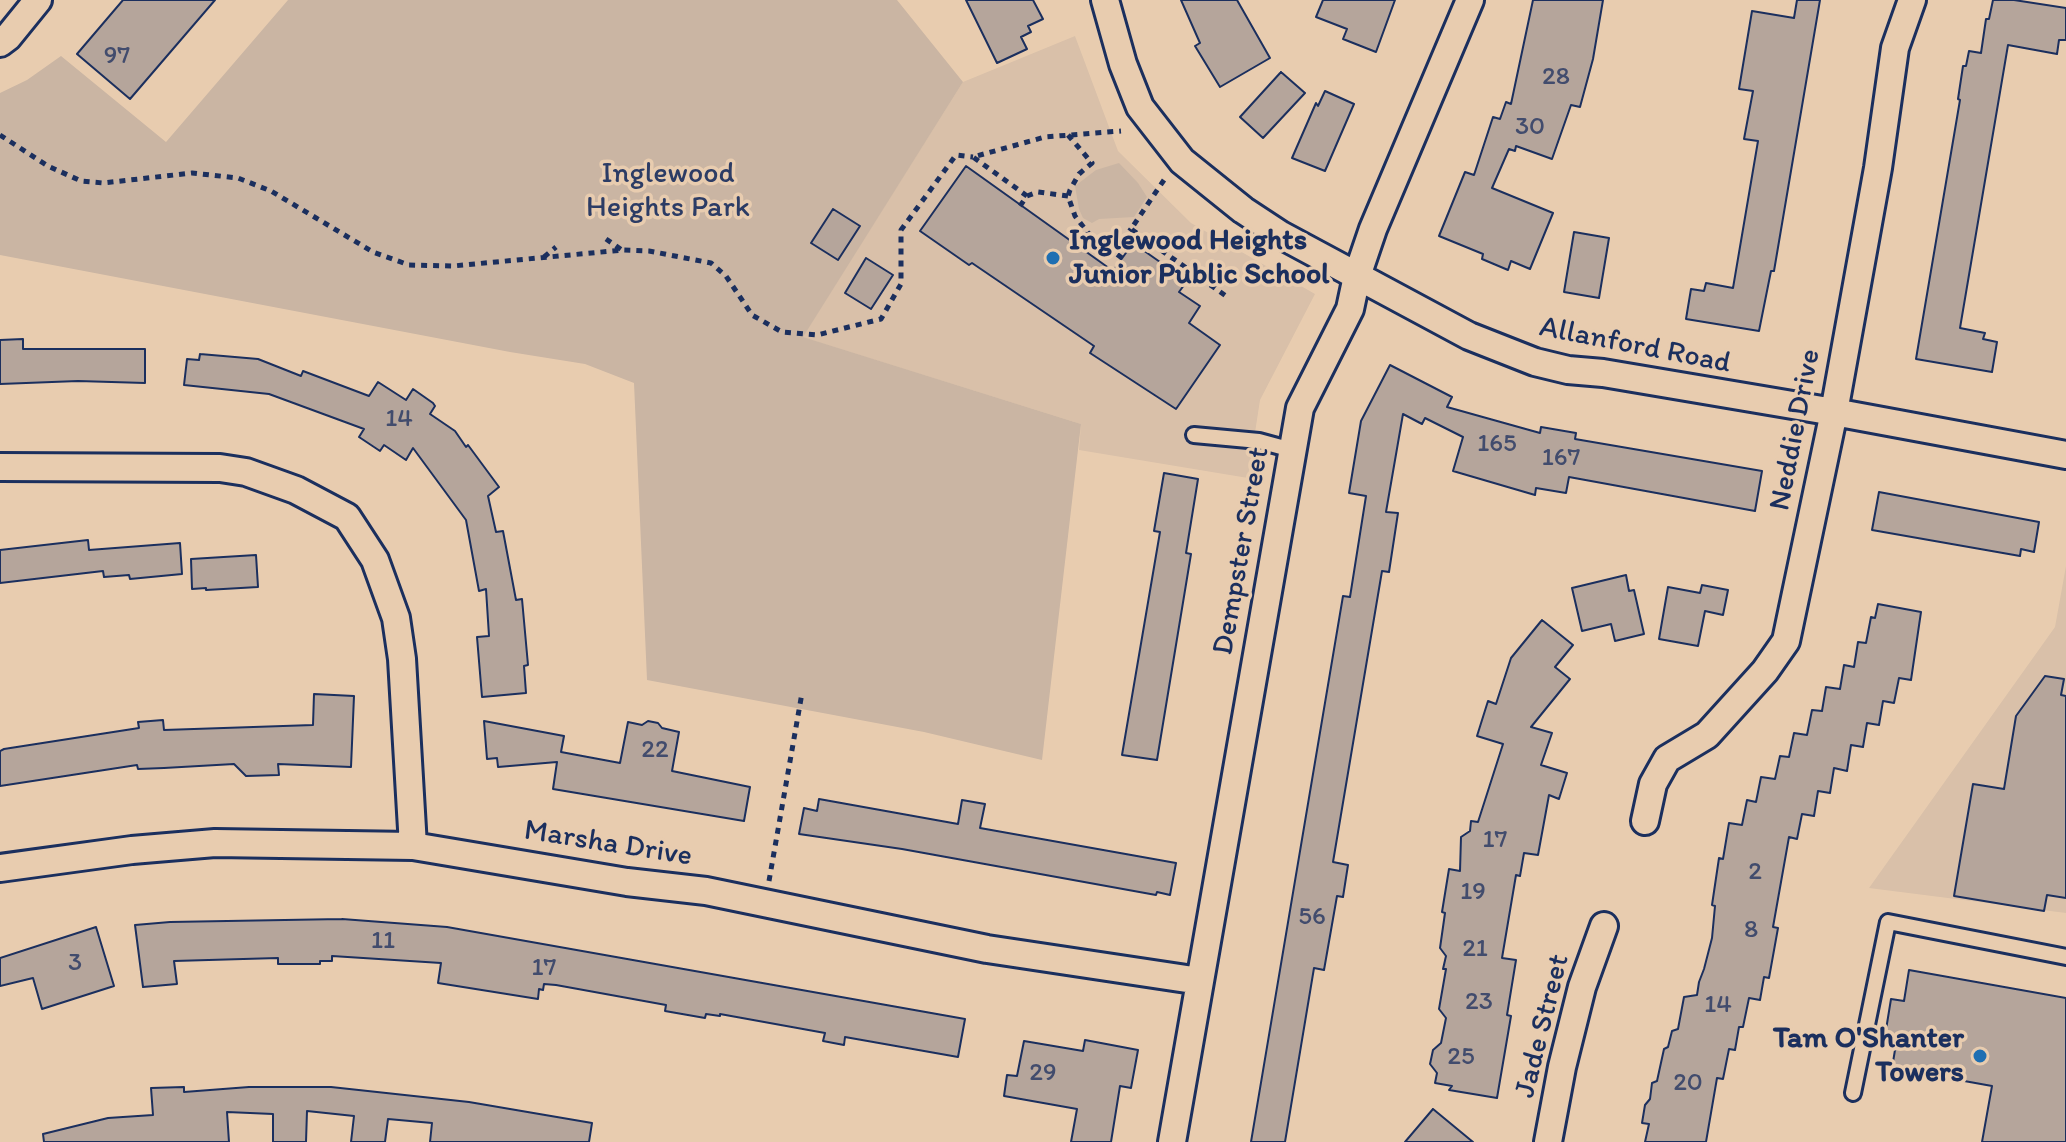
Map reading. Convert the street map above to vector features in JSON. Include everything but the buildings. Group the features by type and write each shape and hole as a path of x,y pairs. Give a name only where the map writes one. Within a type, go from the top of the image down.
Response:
{"street":[{"path":"0,43 38,0"},
{"name":"Allanford Road","path":"1105,0 1120,54 1140,107 1182,161 1256,218 1469,336 1535,362 1568,370 1603,373 1834,412 2066,455"},
{"name":"Dempster Street","path":"1172,1142 1300,408 1350,309 1373,229 1470,0"},
{"name":"Neddie Drive","path":"1645,821 1653,784 1667,759 1707,735 1765,671 1786,641 1834,412 1878,168 1895,48 1912,0"},
{"path":"0,467 220,468 246,472 286,486 347,517 375,560 396,618 402,659 413,846"},
{"name":"Marsha Drive","path":"0,868 132,850 215,843 413,846 613,880 706,891 987,949 1200,981"},
{"name":"Jade Street","path":"1548,1142 1582,987 1604,926"}],"lane":[{"path":"1194,435 1259,441 1292,450"},
{"path":"1853,1093 1888,922 2066,957"}],"path":[{"path":"0,135 48,166 81,181 103,183 192,173 238,178 271,191 373,252 409,265 453,266 623,250 649,251 711,263 726,276 752,315 782,332 817,335 881,319 901,284 901,230 956,155 973,157 1045,137 1121,131"},
{"path":"1068,135 1092,163 1079,174 1068,196 1075,216 1088,233 1122,258"},
{"path":"973,157 1027,196"},
{"path":"1114,252 1160,184 1182,161"},
{"path":"1020,206 1027,196 1038,192 1068,196"},
{"path":"1131,229 1226,296"},
{"path":"1079,247 1088,233"},
{"path":"606,239 623,250"},
{"path":"544,257 556,247"},
{"path":"765,904 802,693"}],"shaded area":[{"name":"Inglewood Heights Junior Public School","path":"1075,36 1118,151 1191,223 1315,294 1260,400 1248,478 1079,450 1081,424 802,337 963,82"},
{"path":"2066,566 2066,913 1869,888 2055,627"}],"green space":[{"name":"Inglewood Heights Park","path":"288,0 897,0 963,82 803,337 1081,424 1042,760 924,732 647,680 634,383 585,364 0,255 0,93 27,80 61,56 166,142"},
{"path":"1119,163 1147,197 1134,217 1099,219 1092,223 1083,218 1075,186 1096,170"}],"place":[{"name":"Inglewood Heights Junior Public School","path":"1053,258"},
{"name":"Tam O'Shanter Towers","path":"1980,1056"}]}
